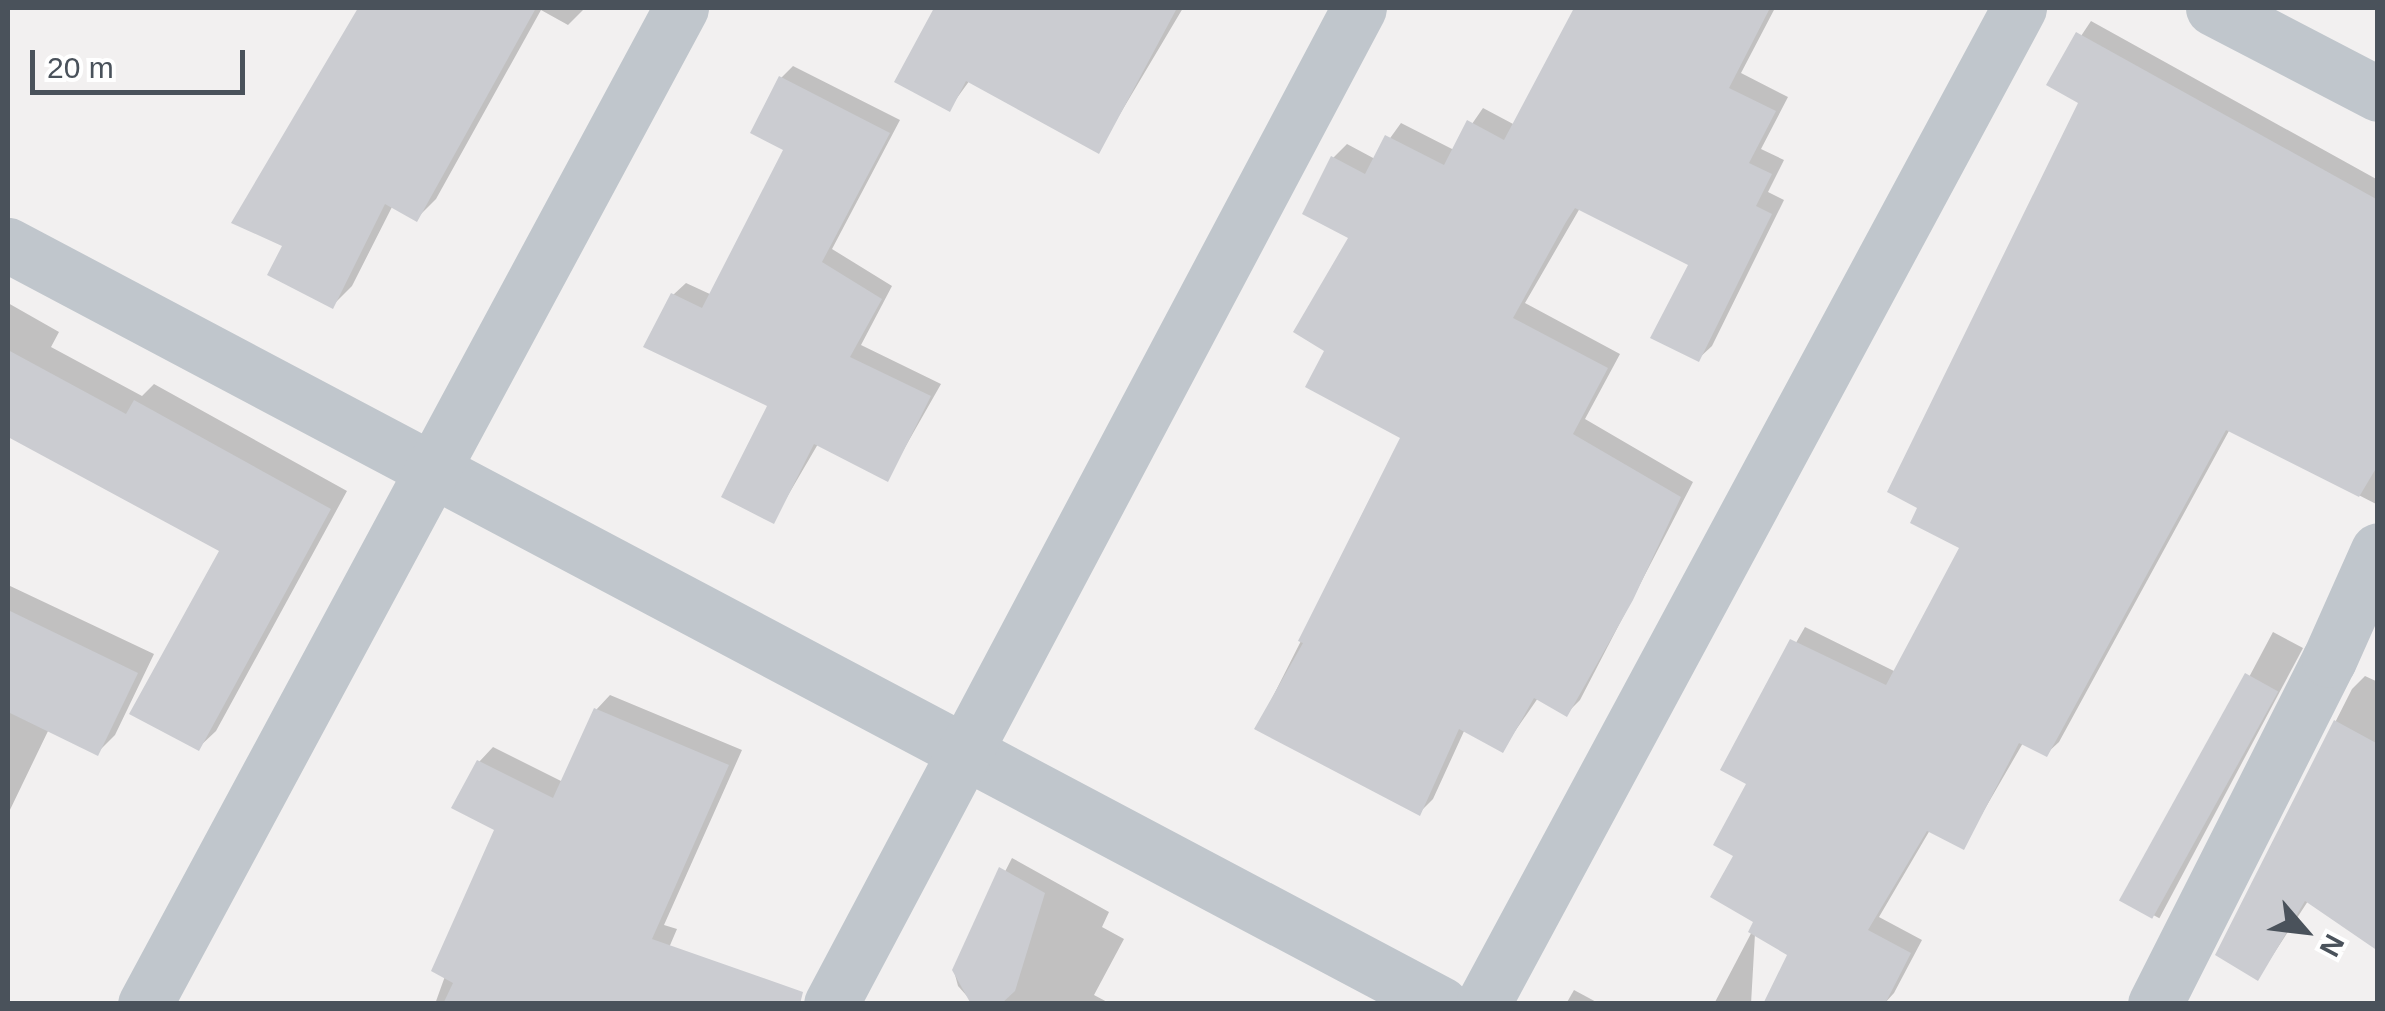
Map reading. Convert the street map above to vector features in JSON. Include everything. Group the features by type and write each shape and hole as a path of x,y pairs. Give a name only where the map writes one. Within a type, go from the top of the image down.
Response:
{"street":[{"path":"145,1004 682,8"},
{"path":"831,1004 1359,8"},
{"path":"1483,1004 2019,8"},
{"path":"2213,8 2378,94"},
{"path":"8,245 1441,1004"},
{"path":"2155,1004 2329,660 2378,550"}],"building":[{"path":"358,8 536,8 417,222 385,204 333,309 267,275 282,246 231,223"},
{"path":"934,8 1177,8 1099,154 966,81 950,112 894,82"},
{"path":"1574,8 1770,8 1729,88 1776,111 1749,163 1772,174 1756,206 1772,214 1699,362 1650,338 1688,265 1575,208 1566,222 1513,318 1608,368 1573,434 1681,497 1633,600 1567,717 1534,698 1503,753 1459,729 1420,816 1254,729 1303,643 1298,641 1400,438 1305,387 1324,351 1293,332 1348,238 1302,214 1331,156 1365,174 1385,135 1444,165 1467,120 1504,140"},
{"path":"2076,32 2378,200 2378,465 2359,497 2226,430 2047,757 2019,743 1964,850 1927,831 1868,930 1911,953 1885,1004 1763,1004 1787,955 1748,932 1753,922 1710,897 1733,856 1713,845 1746,784 1720,770 1790,639 1886,685 1959,548 1910,523 1917,508 1887,492 2078,103 2046,85"},
{"path":"779,76 890,133 822,262 882,299 850,357 931,396 888,482 814,444 774,524 721,497 767,406 643,347 671,293 702,308 783,150 750,133"},
{"path":"8,350 126,414 134,400 331,509 199,751 129,714 219,551 8,437"},
{"path":"8,610 138,673 98,756 8,712"},
{"path":"2245,673 2278,691 2152,919 2119,900"},
{"path":"594,708 729,765 652,939 803,992 800,1004 443,1004 453,983 431,971 494,830 451,808 477,760 553,798"},
{"path":"2334,720 2378,744 2378,951 2305,901 2258,981 2215,955"},
{"path":"999,867 1045,893 1015,991 1001,1004 971,1004 952,970"}]}
